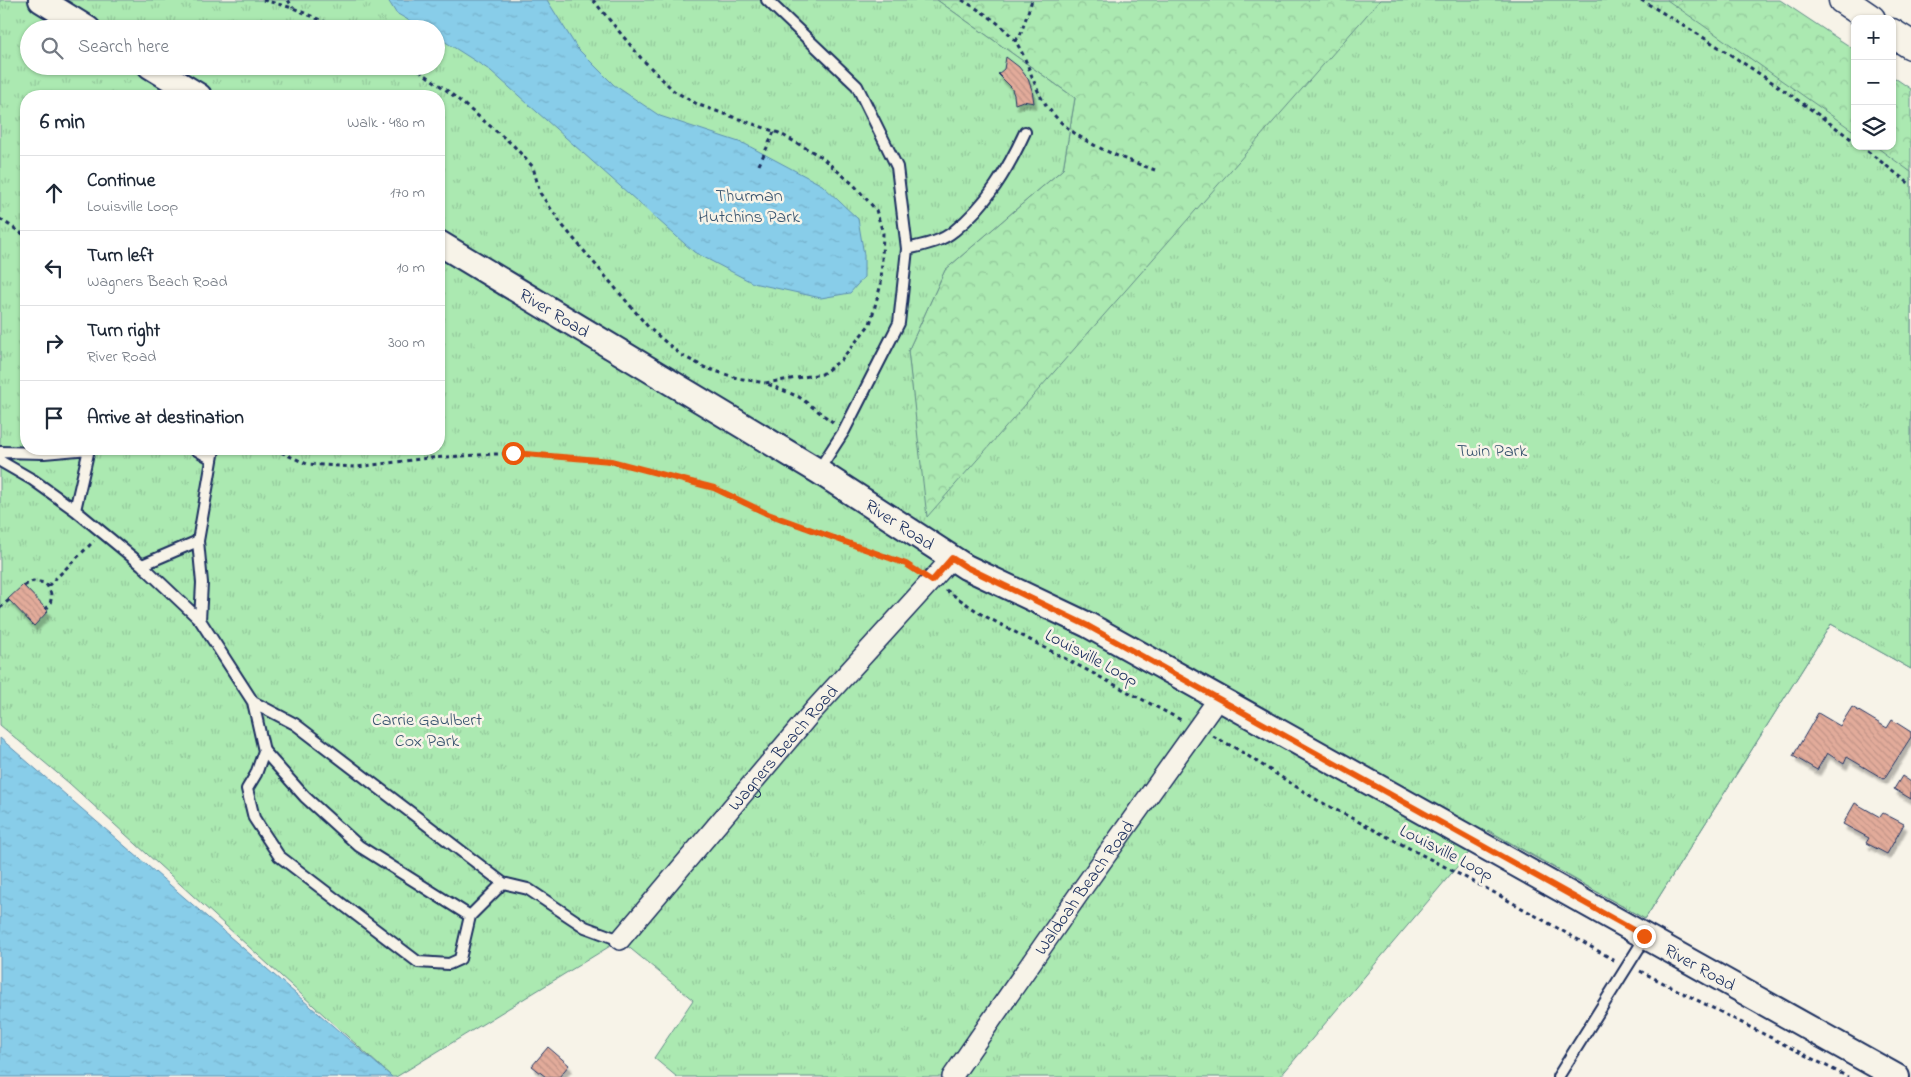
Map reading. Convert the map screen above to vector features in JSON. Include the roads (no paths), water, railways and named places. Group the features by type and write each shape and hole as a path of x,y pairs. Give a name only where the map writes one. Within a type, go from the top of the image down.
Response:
{"highway":[{"path":"1843,0 1865,15"},
{"path":"1896,36 1911,45"}],"street":[{"path":"41,0 73,20"},
{"path":"165,75 189,90"},
{"name":"River Road","path":"445,246 818,471 966,567 1088,626 1897,1077"},
{"name":"Wagners Beach Road","path":"620,940 813,711 952,558"},
{"name":"Waldoah Beach Road","path":"952,1077 1218,699"}],"lane":[{"path":"767,0 857,86 897,167 907,248 899,323 844,431 818,471"},
{"path":"907,248 927,245 953,232 989,197 1013,157 1025,132"},
{"path":"0,452 20,452"},
{"path":"74,510 88,455"},
{"path":"200,620 202,583 198,541 213,455"},
{"path":"0,461 33,480 74,510 142,565 200,620 253,702 264,751 304,797 359,846 470,916"},
{"path":"142,565 198,541"},
{"path":"253,702 295,724 503,883 528,889 585,927 620,940"},
{"path":"264,751 256,774 247,789 254,818 279,856 418,962 448,964 460,959 470,916 503,883"},
{"path":"1558,1077 1645,938"}],"water":[{"path":"388,0 547,0 577,48 614,85 660,116 745,144 822,185 858,219 864,255 864,277 850,293 821,298 753,283 694,252 491,71 445,42 445,20 408,20 396,13"},
{"path":"0,738 392,1077 0,1077"}],"park label":[{"name":"Thurman Hutchins Park","path":"749,205"},
{"name":"Twin Park","path":"1492,450"},
{"name":"Carrie Gaulbert Cox Park","path":"427,730"}]}
